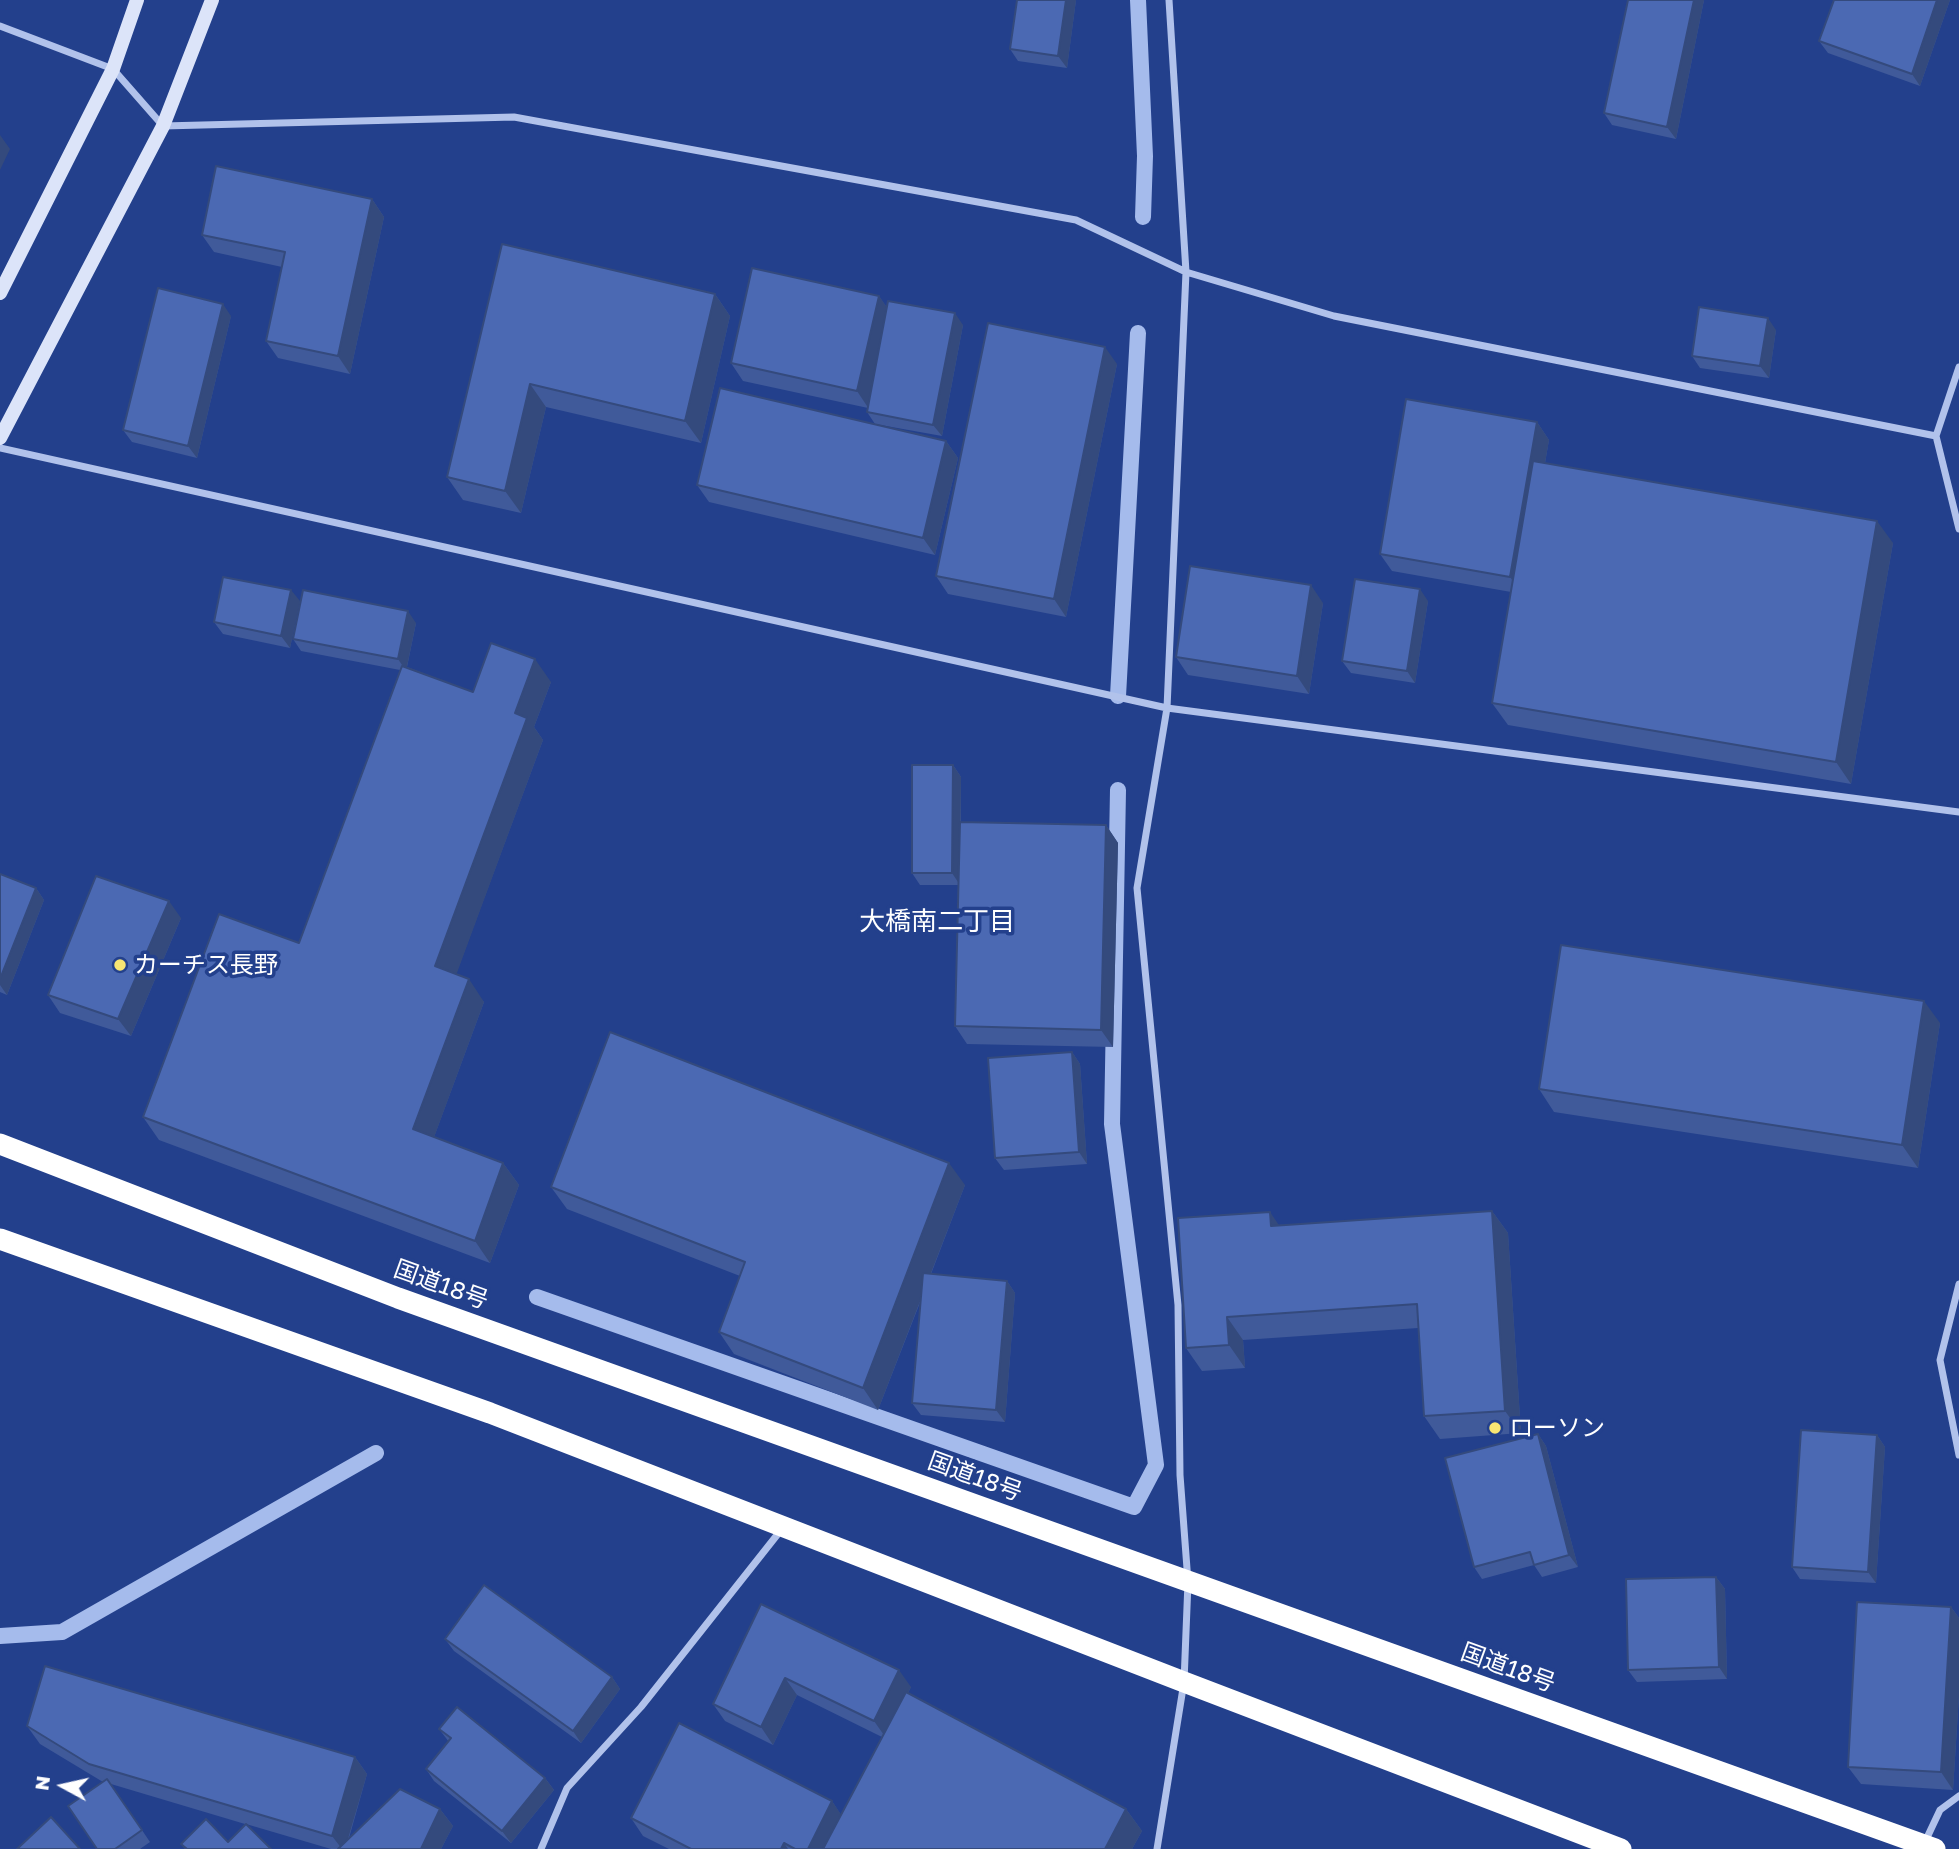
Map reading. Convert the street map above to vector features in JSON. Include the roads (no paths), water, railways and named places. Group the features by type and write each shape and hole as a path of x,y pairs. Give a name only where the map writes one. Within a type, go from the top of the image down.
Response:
{"highway":[{"name":"国道18号","path":"0,1144 398,1298 1930,1847"},
{"path":"0,1239 489,1413 1621,1849"}],"street":[{"path":"0,293 113,69 137,0"},
{"path":"0,438 163,126 212,0"},
{"path":"1157,1849 1184,1682 1188,1582 1180,1475 1178,1305 1137,888 1167,708 1186,272 1169,0"},
{"path":"0,26 113,69 163,126"},
{"path":"163,126 514,117 1076,220 1186,272 1334,316 1937,436"},
{"path":"1959,367 1937,436 1956,494 1959,529"},
{"path":"0,448 1167,708 1959,812"},
{"path":"1959,1284 1940,1360 1959,1455"},
{"path":"541,1849 567,1788 641,1707 784,1527"},
{"path":"1930,1847 1940,1810 1959,1796"}],"waterway":[{"path":"1138,0 1145,156 1143,217"},
{"path":"1118,696 1138,333"},
{"path":"537,1297 1134,1507 1156,1465 1112,1124 1118,790"},
{"path":"0,1636 62,1632 376,1453"}],"place":[{"name":"カーチス長野","path":"120,965"},
{"name":"ローソン","path":"1495,1428"}],"district":[{"name":"大橋南二丁目","path":"937,922"}]}
